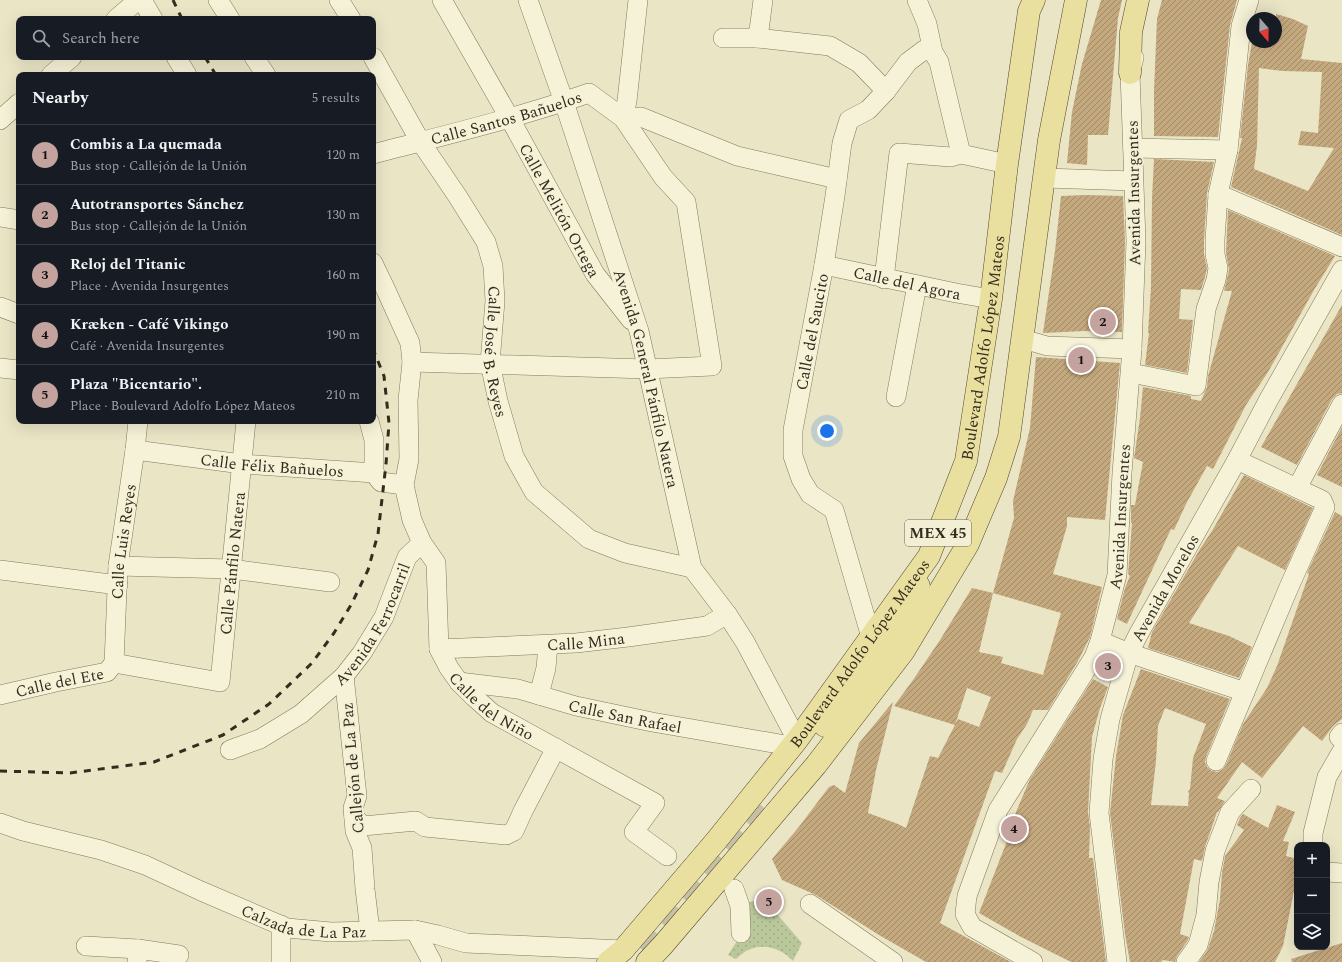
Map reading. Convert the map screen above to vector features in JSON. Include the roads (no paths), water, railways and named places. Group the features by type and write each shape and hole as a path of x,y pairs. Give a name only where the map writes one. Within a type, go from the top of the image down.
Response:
{"main road":[{"name":"Boulevard Adolfo López Mateos","path":"615,956 716,841 794,743 929,556 966,461 991,299 1007,164 1029,11 1034,0"},
{"name":"Boulevard Adolfo López Mateos","path":"647,962 816,765 903,652 968,544 996,478 1009,437 1049,140 1076,0"},
{"path":"1130,73 1131,32 1138,0"},
{"path":"764,802 884,650 905,617 929,556"}],"street":[{"path":"119,16 138,0"},
{"path":"142,0 151,16"},
{"path":"218,0 228,16"},
{"path":"339,0 349,16"},
{"name":"Calle Melitón Ortega","path":"442,0 509,117 595,274 639,331"},
{"name":"Avenida General Pánfilo Natera","path":"528,0 564,102 639,331 692,568 728,614 745,642 794,743"},
{"path":"412,362 490,363 647,369 712,366 686,202 663,177 623,118 627,101 638,0"},
{"path":"758,38 763,0"},
{"path":"917,0 927,24 933,52 939,62 961,154"},
{"name":"Avenida Insurgentes","path":"1033,962 972,927 965,914 967,896 998,810 1094,657 1100,641 1117,575 1122,473 1131,373 1136,241 1130,73 1148,0"},
{"path":"1131,373 1196,386 1206,309 1216,280 1218,268 1215,254 1215,240 1218,194 1228,150 1241,26 1249,0"},
{"path":"723,38 758,38 830,46 858,62 886,91"},
{"name":"Calle del Saucito","path":"871,636 834,510 810,494 801,479 793,456 792,430 824,265 842,143 849,120 868,110 886,91 908,62 924,50 933,52"},
{"path":"54,72 68,60"},
{"path":"178,60 185,72"},
{"path":"256,60 264,72"},
{"name":"Calle José B. Reyes","path":"374,60 420,141 486,242 493,266 495,301 490,363 498,401 514,456 534,492 589,539 625,553 692,568"},
{"name":"Calle Santos Bañuelos","path":"376,153 564,102 589,93 623,118"},
{"path":"623,118 641,117 736,156 837,179"},
{"path":"1133,148 1228,150"},
{"path":"884,279 899,153 951,157 961,154 1007,164"},
{"path":"1045,178 1133,181"},
{"path":"1218,194 1342,246"},
{"path":"0,217 16,220"},
{"name":"Calle del Agora","path":"824,265 884,279 991,299"},
{"path":"376,269 410,343 412,362 408,400 409,459 404,484 412,520 422,543"},
{"name":"Avenida Morelos","path":"1117,962 1099,813 1104,752 1110,719 1129,653 1342,270"},
{"path":"896,398 917,285"},
{"path":"0,307 16,313"},
{"path":"1023,340 1047,346 1132,349"},
{"path":"0,368 16,370"},
{"path":"1297,488 1342,404"},
{"name":"Calle Luis Reyes","path":"114,663 118,576 138,424"},
{"name":"Calle Pánfilo Natera","path":"114,663 220,682 246,424"},
{"path":"370,424 374,440 374,473"},
{"name":"Calle Félix Bañuelos","path":"135,450 242,464 374,473 381,482 404,484"},
{"path":"1216,761 1289,587 1325,507 1322,500 1237,460"},
{"name":"Calle del Niño","path":"422,543 436,563 439,649 449,668 459,682 492,713 655,803 634,832 668,856"},
{"name":"Avenida Ferrocarril","path":"230,750 260,739 301,714 344,676 362,653 384,617 407,557 422,543"},
{"path":"0,570 118,576 231,569 330,582"},
{"name":"Calle Mina","path":"439,649 548,645 628,638 707,626 728,614"},
{"path":"1100,641 1129,653 1245,692"},
{"path":"539,695 546,668 548,645"},
{"name":"Calle del Ete","path":"0,695 108,672 114,663"},
{"name":"Callejón de La Paz","path":"344,676 357,796 353,808 355,831 362,848 370,931"},
{"name":"Calle San Rafael","path":"459,682 518,689 584,708 652,722 794,743"},
{"path":"1342,733 1339,737 1342,738"},
{"path":"354,817 363,826 416,821 425,827 506,835 514,831 526,804 556,748"},
{"path":"1313,842 1313,833 1327,777 1342,751"},
{"path":"1186,962 1198,945 1206,915 1209,882 1215,851 1222,832 1230,812 1251,789"},
{"name":"Calzada de La Paz","path":"0,824 101,850 146,865 201,891 287,928 331,932 415,930 466,943 615,956"},
{"path":"1330,872 1342,873"},
{"path":"734,889 740,906 741,933"},
{"path":"810,904 893,962"},
{"path":"281,925 281,962"},
{"path":"415,930 432,962"},
{"path":"86,946 137,955 179,955"}],"tunnel":[{"path":"639,947 685,896 764,802"}],"railway":[{"path":"173,0 181,16"},
{"path":"207,60 214,72"},
{"path":"0,771 70,773 154,762 223,735 269,704 312,663 334,633 351,605 368,570 378,534 389,423 384,376 376,356"}],"place":[{"name":"Autotransportes Sánchez","path":"1103,322"},
{"name":"Combis a La quemada","path":"1081,360"},
{"name":"Reloj del Titanic","path":"1108,666"},
{"name":"Kræken - Café Vikingo","path":"1014,829"},
{"name":"Plaza \"Bicentario\".","path":"769,902"}]}
